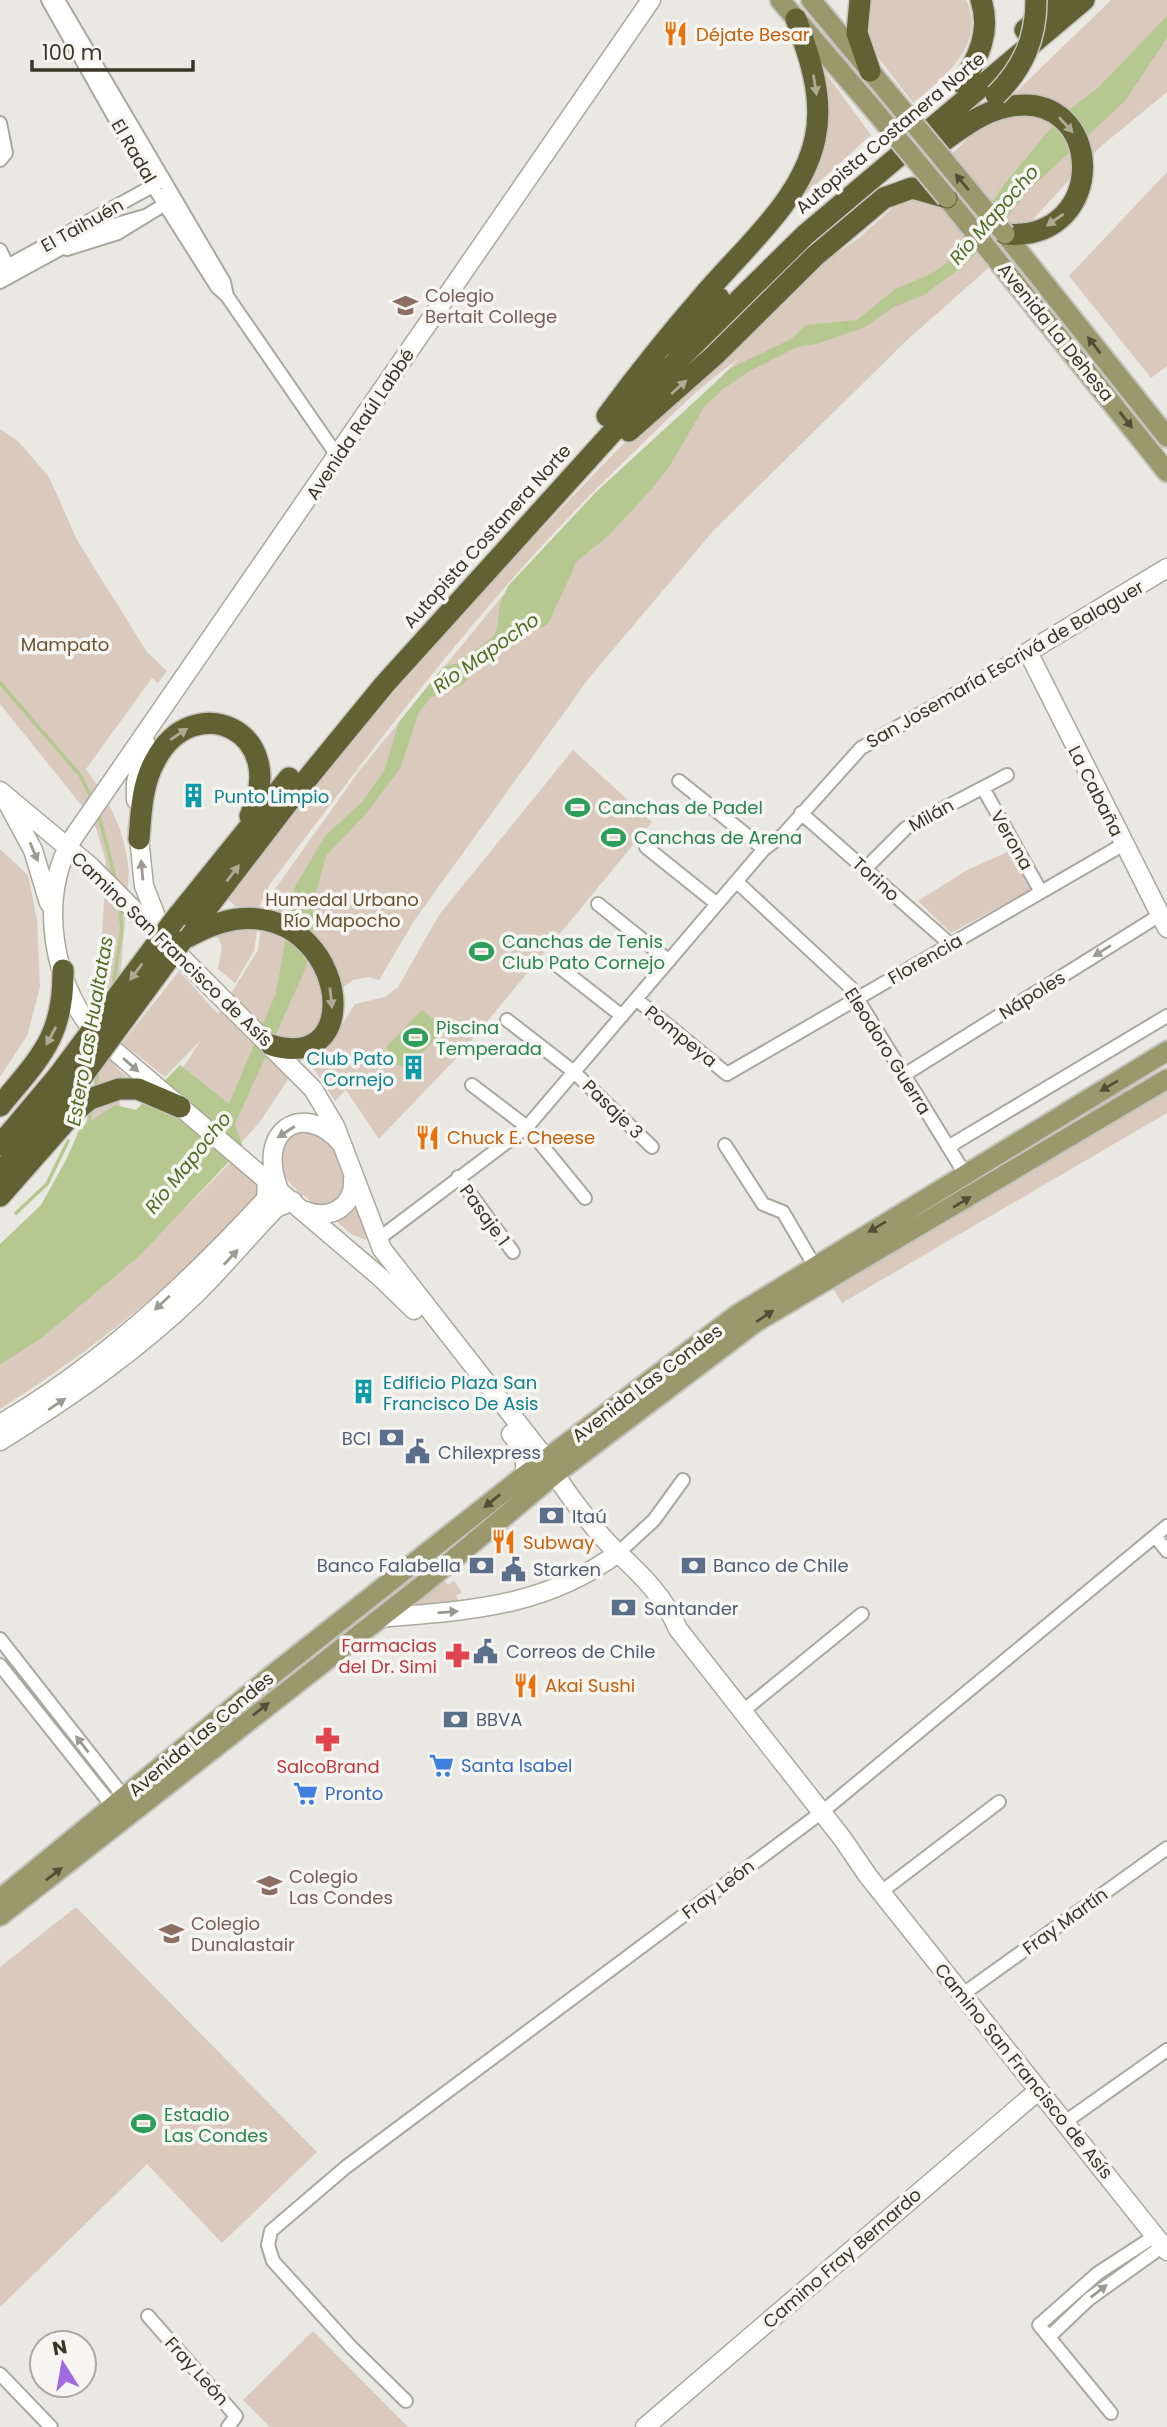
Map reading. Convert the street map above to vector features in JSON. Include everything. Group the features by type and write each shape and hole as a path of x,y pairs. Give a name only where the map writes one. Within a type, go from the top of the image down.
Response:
{"highway":[{"path":"860,0 857,33 870,71"},
{"path":"962,83 984,37 985,19 981,0"},
{"path":"805,235 1000,101 1027,53 1034,25 1036,0"},
{"name":"Autopista Costanera Norte","path":"179,933 238,839 379,671 607,416 769,250 1061,0"},
{"name":"Autopista Costanera Norte","path":"0,1173 65,1082 179,933 360,713 675,363 805,235 1084,0"},
{"path":"607,416 671,334 780,207 803,173 815,137 818,107 812,67 796,19"},
{"path":"1000,101 1042,108 1059,116 1072,130 1083,163 1083,180 1075,201 1051,224 1029,233 1005,234"},
{"path":"554,496 715,355 836,238 884,198 898,190 918,188 947,198"},
{"path":"139,839 146,783 159,754 180,732 211,724 230,728 243,736 253,748 260,764 260,791 238,839"},
{"path":"179,933 246,916 279,923 307,943 319,959 329,981 332,1009 330,1024 322,1040 309,1048 290,1050 271,1045"},
{"path":"0,1105 52,1035 63,1004 63,970"},
{"name":"Autopista Costanera Norte","path":"0,1145 65,1082"},
{"path":"0,1196 67,1120 90,1099 119,1089 148,1092 180,1107"}],"main road":[{"name":"Avenida Raúl Labbé","path":"67,847 80,822 98,802 148,732 651,0"},
{"name":"Avenida La Dehesa","path":"780,0 1007,271 1167,472"},
{"name":"Avenida La Dehesa","path":"811,0 1024,257 1167,437"},
{"name":"San Josemaría Escrivá de Balaguer","path":"1028,652 1167,568"},
{"name":"La Cabaña","path":"1028,652 1164,921"},
{"path":"148,732 136,783 146,894 179,933"},
{"path":"0,792 67,847"},
{"path":"0,792 33,850 53,920"},
{"path":"44,827 80,822"},
{"name":"Camino San Francisco de Asís","path":"525,1475 526,1460 522,1447 400,1295 344,1244 180,1107 84,1020 72,1002 53,920 56,878 67,847 146,921 179,933 218,992 295,1069 325,1107 344,1146 352,1177 377,1240 408,1286 618,1553 627,1574 661,1617 678,1629 822,1812 881,1892 1164,2241"},
{"name":"Avenida Las Condes","path":"0,1916 380,1618 550,1467 760,1298 1167,1051"},
{"name":"Avenida Las Condes","path":"0,1899 308,1647 525,1475 550,1467 755,1322 1167,1079"},
{"path":"286,1196 271,1153 275,1140 284,1130 305,1124 320,1127 344,1146"},
{"path":"0,1424 79,1371 165,1300 266,1199 286,1196 327,1215 342,1208 351,1194 352,1177"},
{"path":"928,1222 925,1205 935,1192"},
{"path":"0,1441 87,1383 142,1341 196,1294 286,1196"},
{"path":"344,1244 358,1247 377,1240"},
{"path":"380,1618 492,1607 523,1601 569,1584 618,1553"},
{"path":"303,1676 301,1664 308,1647"},
{"name":"Camino Fray Bernardo","path":"645,2427 1039,2090"}],"street":[{"name":"El Radal","path":"48,0 217,287 227,296 338,457"},
{"name":"El Radal","path":"58,0 158,183"},
{"path":"0,123 6,153 0,160"},
{"name":"El Taihuén","path":"0,282 7,270 158,183"},
{"name":"El Taihuén","path":"7,270 50,254 98,242 169,202"},
{"path":"0,250 7,270"},
{"name":"San Josemaría Escrivá de Balaguer","path":"377,1240 527,1127 764,849 783,835 861,748 1028,652"},
{"name":"Milán","path":"865,869 906,828 1007,775"},
{"path":"679,780 764,849"},
{"name":"Verona","path":"983,788 1041,892"},
{"name":"Torino","path":"802,813 950,944"},
{"name":"Florencia","path":"727,1074 1124,844"},
{"path":"646,847 717,904"},
{"name":"Eleodoro Guerra","path":"737,882 857,997 965,1174"},
{"path":"598,904 669,961"},
{"name":"Nápoles","path":"904,1075 1164,921"},
{"path":"553,962 622,1016"},
{"name":"Pompeya","path":"636,999 727,1074"},
{"path":"948,1147 1167,1016"},
{"name":"Pasaje 3","path":"508,1020 574,1072 652,1147"},
{"path":"472,1085 527,1127 585,1198"},
{"path":"725,1144 763,1204 783,1212 814,1265"},
{"name":"Pasaje 1","path":"458,1177 513,1252"},
{"path":"618,1553 654,1520 682,1480"},
{"name":"Fray León","path":"406,2401 351,2347 273,2261 268,2245 271,2231 346,2167 822,1812 1167,1526"},
{"path":"1155,1536 1167,1550"},
{"path":"743,1711 862,1614"},
{"path":"0,1639 59,1714 119,1802"},
{"path":"0,1665 47,1725 119,1802"},
{"path":"47,1725 59,1714"},
{"path":"881,1892 999,1802"},
{"name":"Fray Martín","path":"963,1994 1167,1848"},
{"path":"1065,2122 1167,2050"},
{"path":"1111,2413 1039,2325 1098,2273 1164,2241"},
{"path":"1049,2337 1089,2299 1164,2241"},
{"name":"Fray León","path":"148,2316 236,2416 228,2427"},
{"path":"0,2374 51,2427"}],"green space":[{"path":"869,0 966,0 971,16 967,45 949,71 913,103 871,48 867,37"},
{"name":"Humedal Urbano Río Mapocho","path":"1111,0 1167,0 1167,92 1099,148 985,271 906,341 714,530 589,678 414,921 379,980 367,977 353,980 338,991 304,1055 259,1123 225,1160 52,1198 87,1132 94,1092 84,1097 94,1085 106,862 96,828 86,811 0,704 0,429 18,441 49,477 77,540 147,652 167,671 158,683 152,678 86,769 115,817 127,857 129,872 114,1051 116,1067 131,1081 118,1098 121,1107 135,1116 177,1077 201,1040 165,1077 122,1043 179,971 218,1014 258,950 263,906 359,771 521,573 740,358 698,391 633,453 583,503 488,607 399,716 270,884 258,909 235,906 227,898 325,764 352,743 519,552 625,442 695,382 806,274 859,238 956,150"},
{"path":"817,61 871,135 781,216 804,171"},
{"path":"1167,172 1167,366 1151,378 1069,276"},
{"name":"Canchas de Tenis Club Pato Cornejo","path":"573,750 652,822 463,1051 379,1139 346,1090 335,1101 314,1069 355,1004 385,997 398,987 439,915"},
{"path":"0,849 28,875 37,919 40,987 27,1036 0,1077"},
{"path":"1012,850 1032,889 951,933 918,901 967,870"},
{"path":"258,926 254,951 235,983 218,969 222,946 216,933"},
{"path":"1167,1086 1167,1113 842,1303 833,1289"},
{"path":"304,1130 326,1139 335,1153 346,1184 340,1202 320,1208 293,1186 284,1173 281,1157 284,1142"},
{"path":"232,1161 258,1180 262,1191 201,1253 138,1309 72,1360 0,1409 0,1365 32,1343 92,1294 149,1243"},
{"path":"355,1202 368,1236 366,1240 351,1234 335,1220"},
{"path":"443,1579 448,1585 454,1581 462,1592 456,1596 458,1600 450,1605 418,1607 416,1602"},
{"name":"Estadio Las Condes","path":"76,1907 317,2152 222,2243 147,2164 0,2307 0,1967"},
{"path":"313,2331 408,2427 270,2427 243,2400"}],"water":[{"name":"Río Mapocho","path":"1167,16 1167,38 1125,101 1032,187 967,263 924,295 894,307 865,327 816,344 797,347 750,371 723,389 704,407 669,467 650,491 607,537 577,561 548,624 503,641 462,685 430,698 418,714 401,767 365,815 326,856 314,899 313,939 305,970 235,1124 243,1147 138,1257 44,1336 0,1365 0,1244 41,1205 80,1128 115,1105 136,1110 180,1065 229,1104 276,993 295,887 325,836 363,801 385,769 399,722 443,667 458,663 493,637 497,629 500,604 508,586 596,492 731,368 791,339 806,325 857,320 895,289 931,274 953,258 1006,182 1060,117 1098,88"},
{"name":"Piscina Temperada","path":"422,1010 446,1029 407,1067 387,1063 387,1046"}],"waterway":[{"name":"Estero Las Hualtatas","path":"0,683 80,775 92,799"},
{"name":"Estero Las Hualtatas","path":"98,812 116,882"},
{"name":"Estero Las Hualtatas","path":"113,986 122,929 119,903"},
{"name":"Estero Las Hualtatas","path":"95,1089 98,1069"},
{"name":"Estero Las Hualtatas","path":"87,1127 91,1111"},
{"path":"16,1213 47,1184 68,1141"}],"place":[{"name":"Déjate Besar","path":"676,34"},
{"name":"Colegio Bertait College","path":"405,305"},
{"name":"Punto Limpio","path":"194,796"},
{"name":"Canchas de Padel","path":"578,807"},
{"name":"Canchas de Arena","path":"614,837"},
{"name":"Canchas de Tenis Club Pato Cornejo","path":"482,951"},
{"name":"Piscina Temperada","path":"416,1037"},
{"name":"Club Pato Cornejo","path":"414,1068"},
{"name":"Chuck E. Cheese","path":"427,1137"},
{"name":"Edificio Plaza San Francisco De Asis","path":"363,1392"},
{"name":"BCI","path":"391,1438"},
{"name":"Chilexpress","path":"418,1452"},
{"name":"Itaú","path":"552,1516"},
{"name":"Subway","path":"503,1542"},
{"name":"Banco Falabella","path":"481,1565"},
{"name":"Banco de Chile","path":"693,1565"},
{"name":"Starken","path":"513,1569"},
{"name":"Santander","path":"624,1608"},
{"name":"Correos de Chile","path":"486,1651"},
{"name":"Farmacias del Dr. Simi","path":"457,1655"},
{"name":"Akai Sushi","path":"525,1685"},
{"name":"BBVA","path":"456,1719"},
{"name":"SalcoBrand","path":"328,1739"},
{"name":"Santa Isabel","path":"441,1765"},
{"name":"Pronto","path":"305,1793"},
{"name":"Colegio Las Condes","path":"269,1886"},
{"name":"Colegio Dunalastair","path":"171,1933"},
{"name":"Estadio Las Condes","path":"144,2124"}],"park label":[{"name":"Mampato","path":"65,644"}]}
